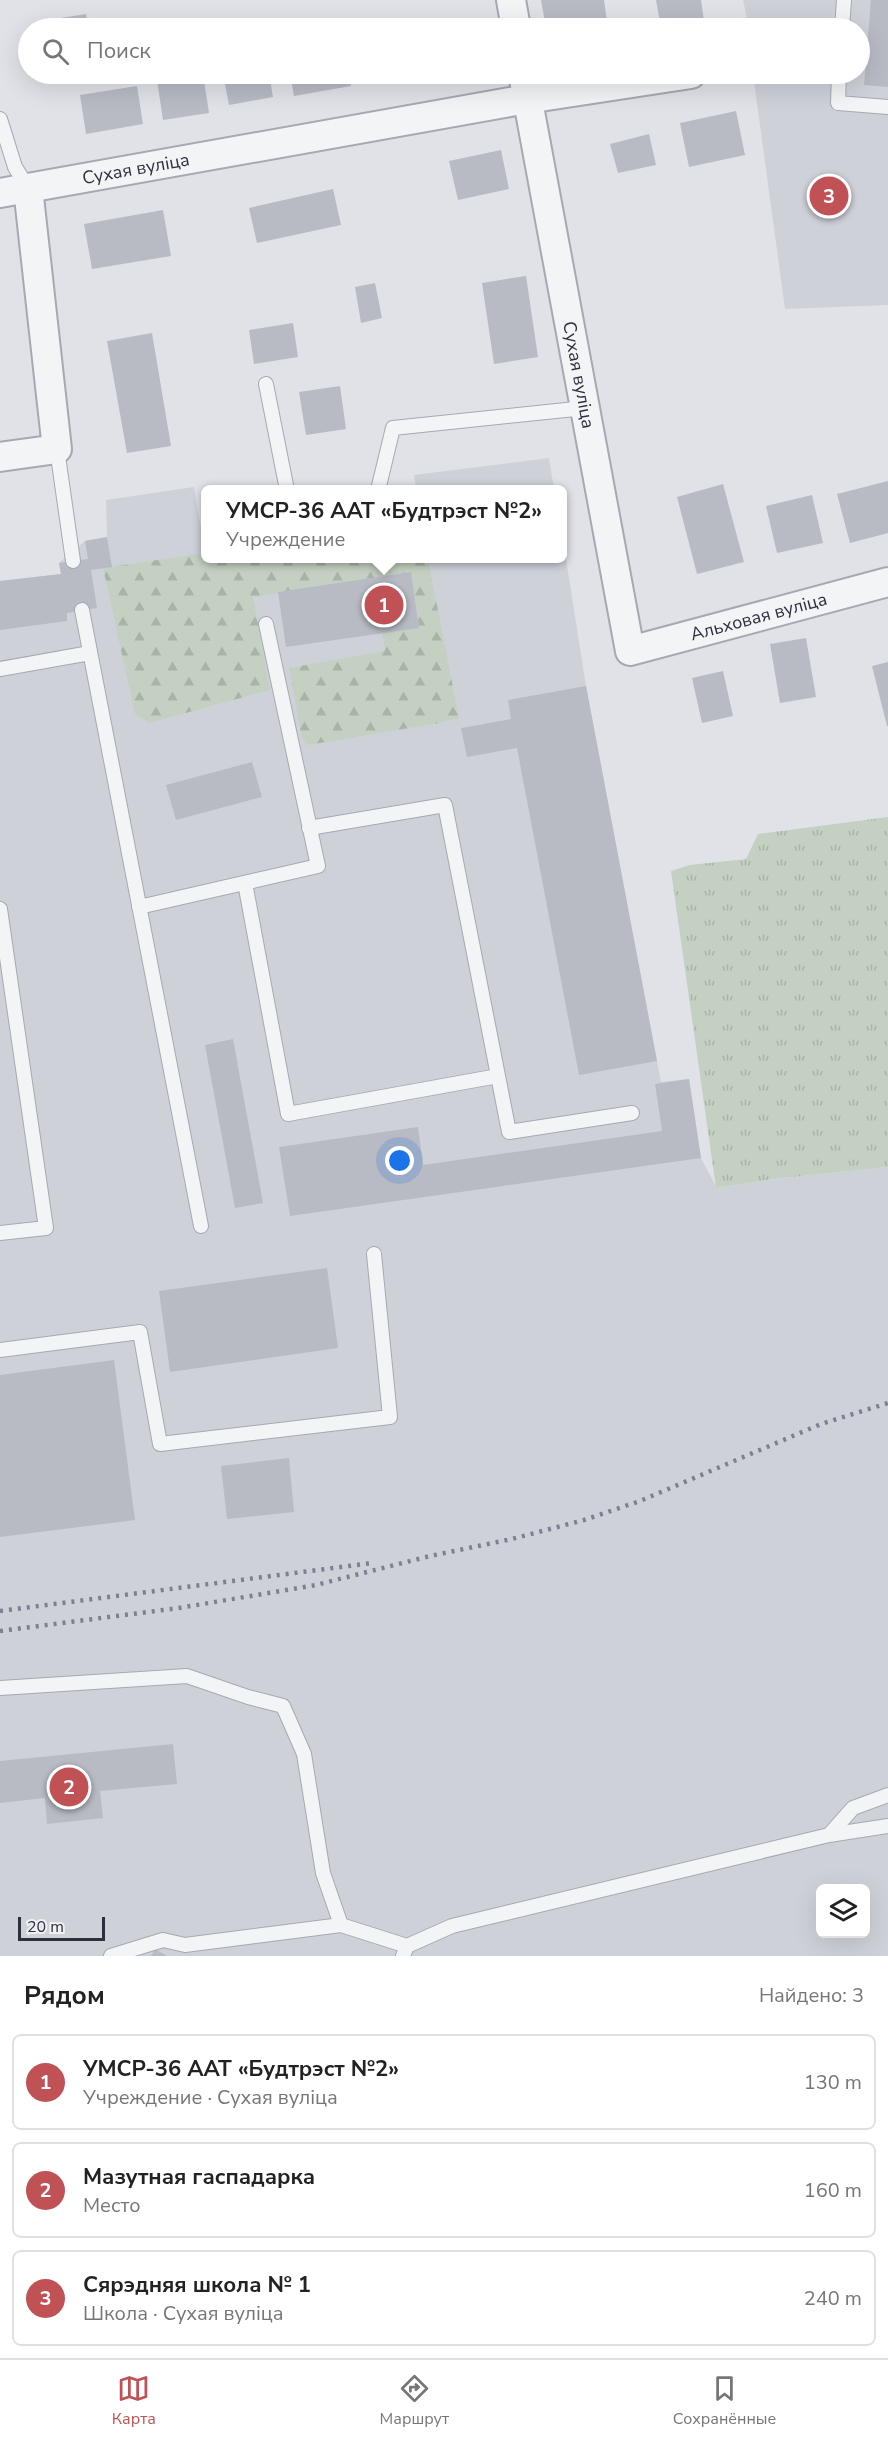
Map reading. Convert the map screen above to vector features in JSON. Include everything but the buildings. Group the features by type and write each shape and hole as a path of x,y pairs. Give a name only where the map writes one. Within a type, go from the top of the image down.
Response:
{"street":[{"path":"511,0 514,18"},
{"name":"Сухая вуліца","path":"0,193 525,86 553,84"},
{"name":"Сухая вуліца","path":"525,86 630,651"},
{"path":"0,457 57,449 28,189"},
{"name":"Альховая вуліца","path":"630,651 888,582"}],"lane":[{"path":"843,18 844,0"},
{"path":"839,84 838,103 888,106"},
{"path":"0,119 15,166 28,189"},
{"path":"266,384 286,485"},
{"path":"379,485 393,429 585,408"},
{"path":"57,449 74,561"},
{"path":"82,610 201,1226"},
{"path":"139,907 318,866 266,624"},
{"path":"0,669 90,653"},
{"path":"309,828 445,805 509,1132 632,1113"},
{"path":"245,883 288,1114 498,1076"},
{"path":"0,909 46,1228 0,1233"},
{"path":"0,1350 140,1332 160,1444 390,1417 374,1254"},
{"path":"0,1688 187,1676 248,1697 283,1706 304,1754 323,1873 341,1924"},
{"path":"829,1835 853,1808 888,1796"},
{"path":"111,1956 163,1940 185,1945 341,1924 405,1951 452,1926 829,1835 888,1826"}],"shaded area":[{"path":"743,0 888,0 888,305 785,309 754,84 870,84 870,18 747,18"},
{"path":"549,458 553,485 415,485 414,475"},
{"path":"194,487 201,528 201,563 567,563 586,686 661,1082 689,1079 701,1158 717,1188 773,1179 888,1167 888,1956 0,1956 0,581 61,574 59,563 85,541 107,537 106,500"}],"green space":[{"path":"201,554 201,563 429,563 459,718 308,745 302,739 289,668 385,651 382,633 419,627 411,572 253,597 270,690 149,723 135,714 103,568"},
{"path":"888,817 888,1167 773,1179 716,1188 671,871 690,865 746,859 758,834"}],"railway":[{"path":"0,1631 179,1608 316,1585 430,1556 512,1539 584,1520 640,1501 821,1424 888,1403"},
{"path":"0,1611 372,1563"}],"place":[{"name":"Сярэдняя школа № 1","path":"829,196"},
{"name":"УМСР-36 ААТ «Будтрэст №2»","path":"384,605"},
{"name":"Мазутная гаспадарка","path":"69,1787"}]}
